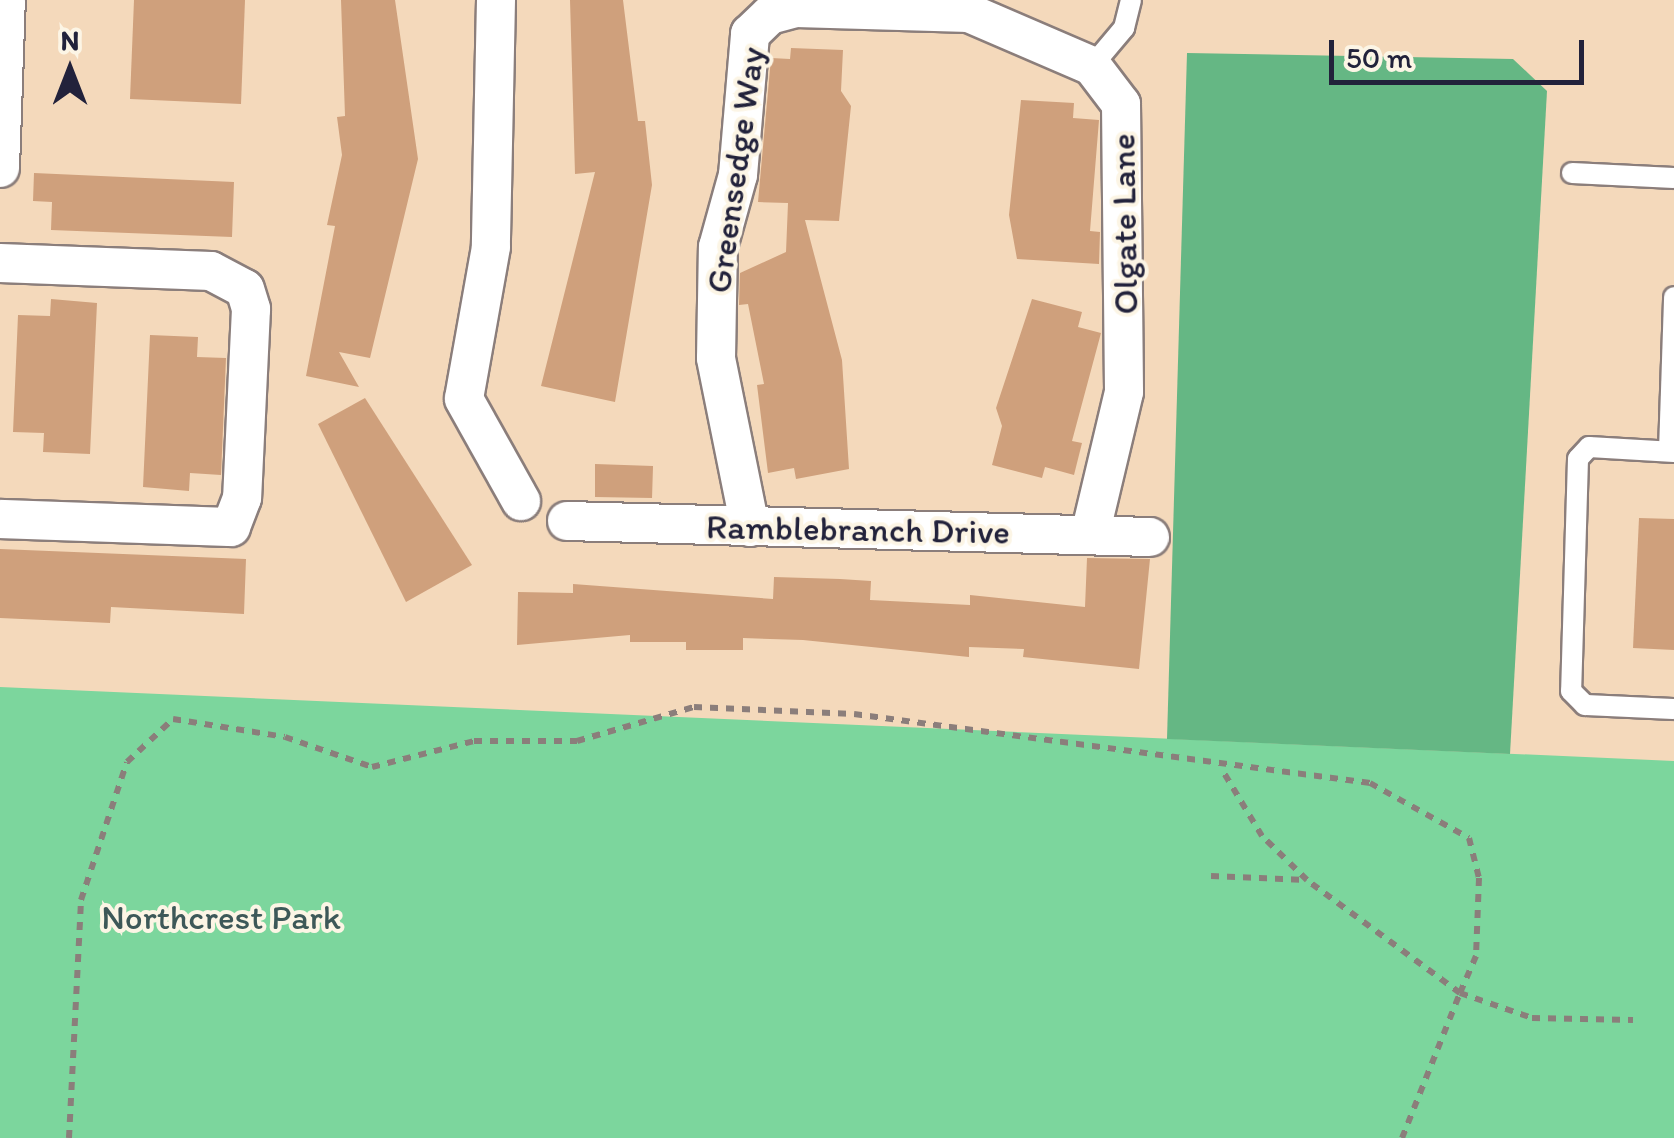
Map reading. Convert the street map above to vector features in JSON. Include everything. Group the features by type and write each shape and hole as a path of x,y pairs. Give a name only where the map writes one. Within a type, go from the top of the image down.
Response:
{"street":[{"path":"0,168 6,0"},
{"path":"496,0 491,246 464,398 522,501"},
{"path":"969,7 1092,66"},
{"name":"Greensedge Way","path":"750,527 716,358 718,246 738,175 750,34 770,15 796,8 969,7"},
{"name":"Olgate Lane","path":"1090,535 1124,392 1128,278 1121,104 1092,66"},
{"path":"0,262 210,272 246,289 251,309 242,498 231,527 0,519"},
{"name":"Ramblebranch Drive","path":"567,520 1150,537"}],"lane":[{"path":"1092,66 1124,28 1131,0"},
{"path":"1572,173 1674,178"},
{"path":"1674,298 1672,451 1589,447 1578,459 1570,691 1585,706 1674,709"}],"path":[{"path":"69,1138 86,881 127,762 173,719 285,737 372,767 474,741 577,741 694,707 854,714 1220,768 1370,783 1468,838 1480,878 1476,956 1402,1138"},
{"path":"1220,768 1262,836 1307,880 1460,993 1532,1018 1633,1020"},
{"path":"1211,876 1307,880"}],"green space":[{"path":"1187,53 1513,59 1547,91 1510,754 1167,739"},
{"name":"Northcrest Park","path":"0,687 1674,761 1674,1138 0,1138"}],"building":[{"path":"134,0 245,0 241,104 130,99"},
{"path":"341,0 395,0 418,159 370,358 339,352 359,387 306,376 335,226 327,225 342,155 337,117 345,116"},
{"path":"570,0 623,0 638,121 645,121 652,185 615,402 541,386 595,172 575,174"},
{"path":"791,48 843,50 841,91 851,106 839,221 805,220 842,360 849,469 796,479 794,468 768,473 757,385 764,384 748,304 739,305 740,273 786,252 788,203 758,202 771,58 790,59"},
{"path":"1021,100 1074,103 1073,118 1099,120 1090,231 1100,232 1099,264 1017,259 1009,215"},
{"path":"34,173 234,182 232,237 51,230 52,202 33,201"},
{"path":"51,299 97,303 90,454 43,452 44,433 13,432 18,315 50,316"},
{"path":"1032,299 1082,312 1078,327 1101,333 1072,441 1082,443 1074,475 1045,467 1042,478 992,465 1002,426 996,408"},
{"path":"150,335 198,337 197,357 226,358 221,475 190,473 189,491 143,487"},
{"path":"365,398 472,565 406,602 318,424"},
{"path":"595,464 653,466 652,498 595,497"},
{"path":"1639,518 1674,519 1674,650 1633,648"},
{"path":"0,549 246,559 244,614 111,607 110,623 0,618"},
{"path":"1087,558 1150,559 1139,669 1023,657 1024,649 969,647 969,657 803,640 743,638 743,650 686,650 686,642 630,642 630,635 517,645 518,592 573,593 573,584 773,599 774,577 871,581 870,600 970,605 970,595 1085,607"}]}
